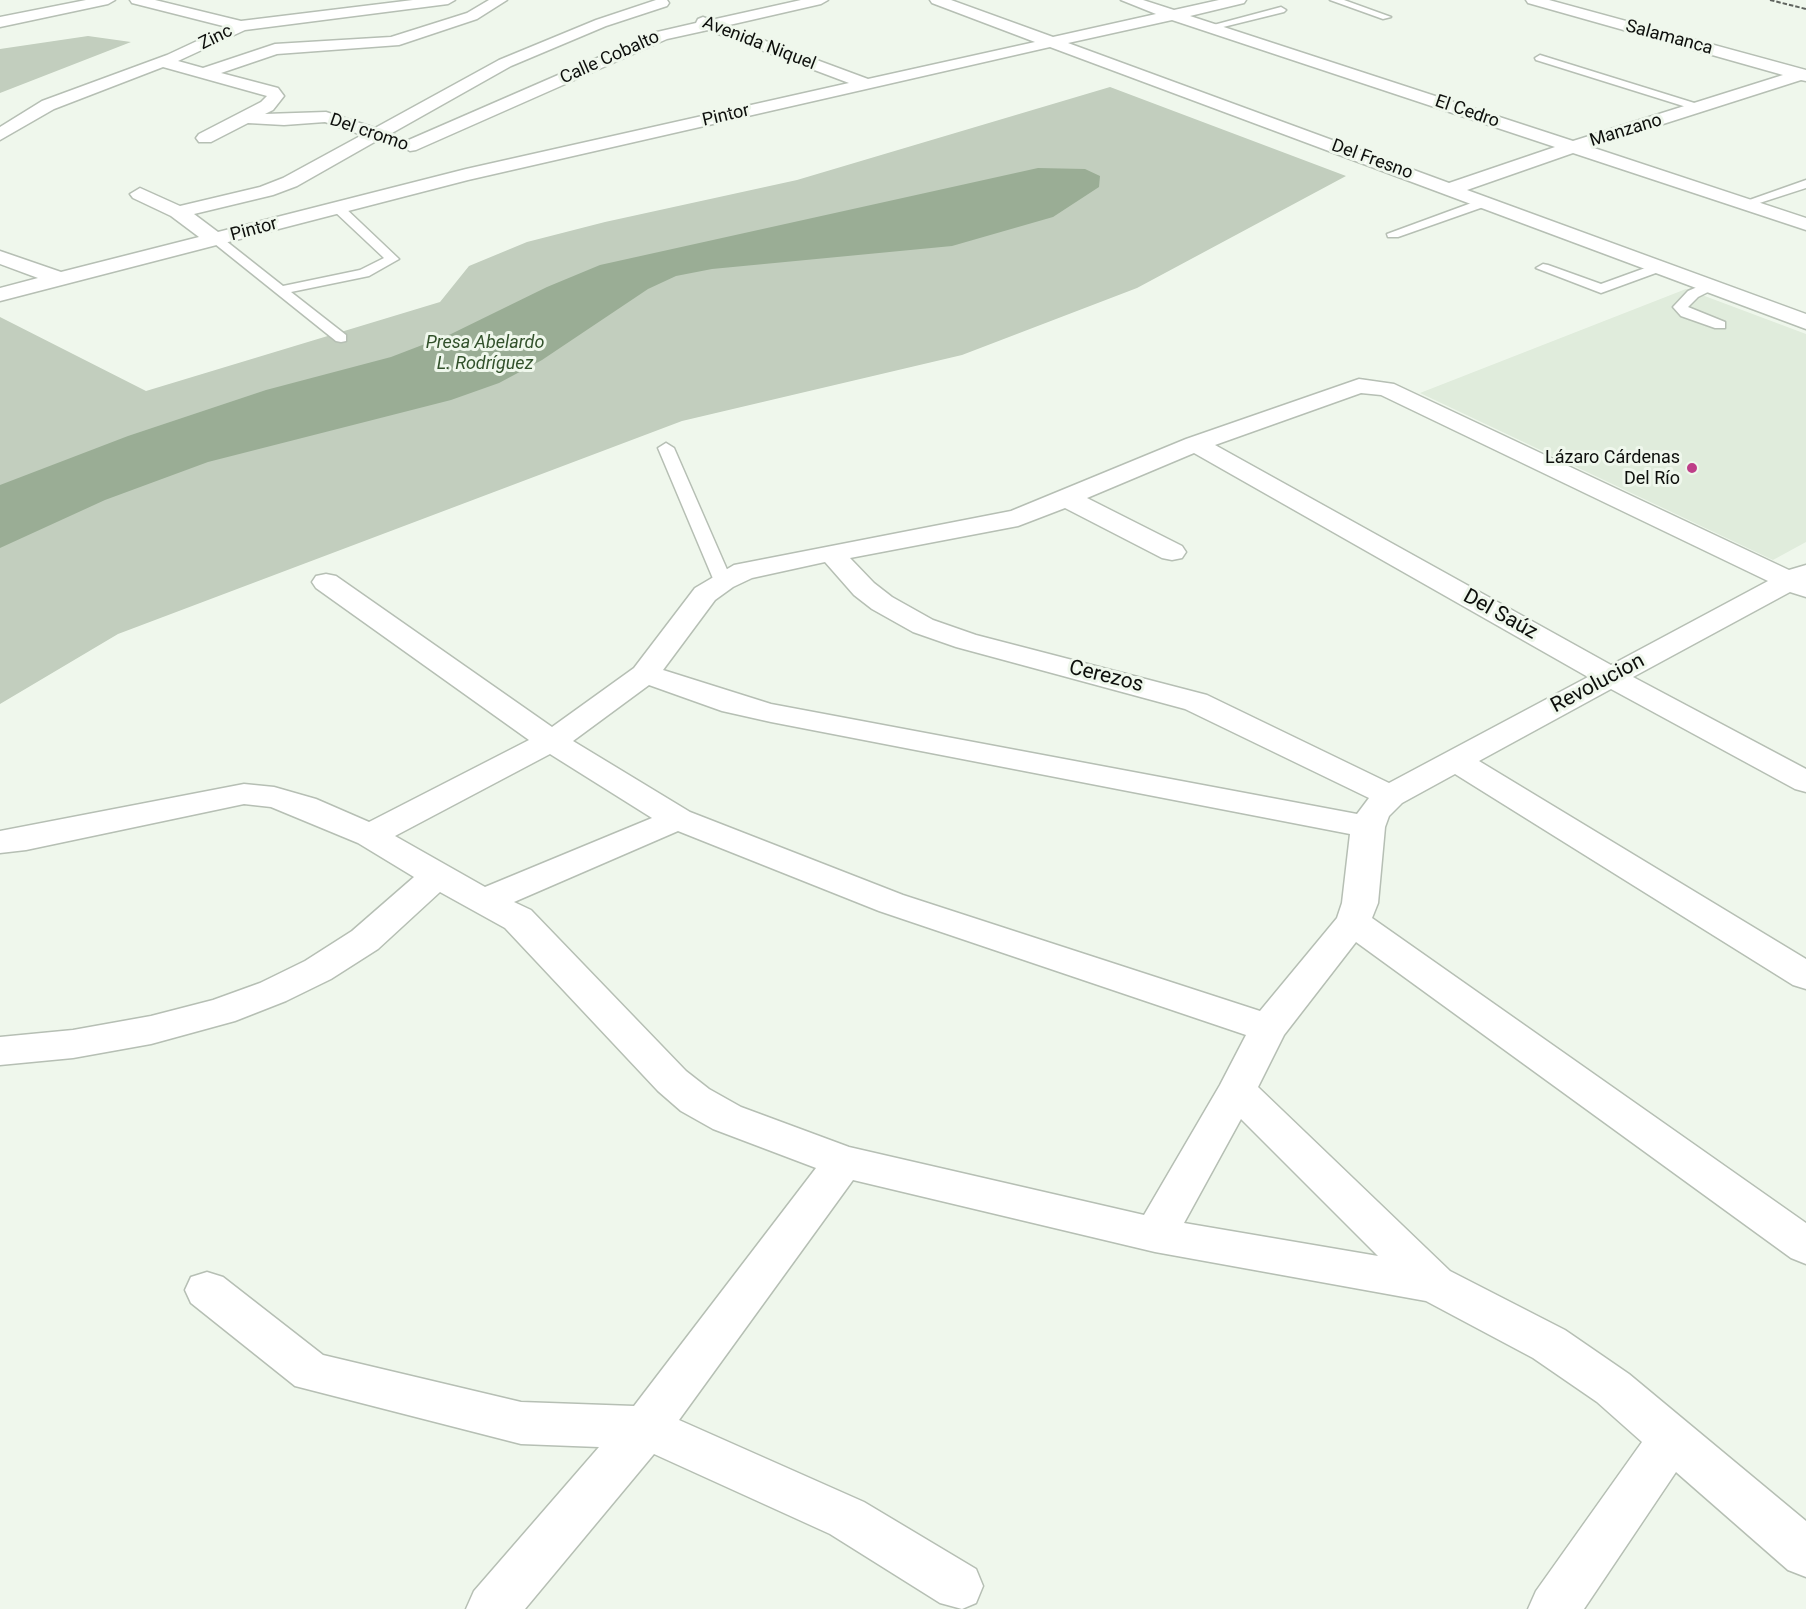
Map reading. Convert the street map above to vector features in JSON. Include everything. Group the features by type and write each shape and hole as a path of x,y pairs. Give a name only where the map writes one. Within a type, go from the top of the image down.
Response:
{"street":[{"path":"0,22 108,0"},
{"path":"137,0 240,27"},
{"name":"Zinc","path":"0,135 48,105 162,62 240,27 448,0"},
{"path":"202,74 275,49 393,42 472,15 500,0"},
{"name":"Calle Cobalto","path":"410,146 662,35 821,0"},
{"name":"Del Fresno","path":"937,0 1806,322"},
{"name":"El Cedro","path":"1128,0 1806,225"},
{"name":"Pintor","path":"0,295 466,175 1239,0"},
{"name":"Salamanca","path":"1533,0 1804,75"},
{"path":"178,212 280,186 317,170 378,133 527,53 657,2"},
{"name":"Avenida Niquel","path":"657,2 706,24 866,84"},
{"path":"162,62 272,92 276,96 267,106 205,138"},
{"name":"Manzano","path":"1451,189 1572,147 1804,75"},
{"name":"Del cromo","path":"245,118 284,120 326,117 378,133 426,154"},
{"path":"445,164 466,175"},
{"path":"140,194 178,212 216,240"},
{"path":"0,257 60,279"},
{"path":"370,835 550,741 586,719 645,674 705,594 723,581 744,571 1018,518 1195,444 1359,386 1386,389 1800,581"},
{"name":"Del Saúz","path":"1195,444 1612,678 1806,782"},
{"path":"1068,499 1172,552"},
{"name":"Cerezos","path":"831,553 864,589 882,603 923,626 966,641 1196,702 1390,796"},
{"name":"Revolucion","path":"1390,796 1800,581"},
{"path":"326,582 550,741 678,819 891,903 1268,1028"},
{"path":"645,674 771,713 1368,827"},
{"path":"1455,760 1806,976"},
{"path":"0,842 26,839 244,794 273,797 303,806 370,835 437,876 518,919 672,1081 695,1100 727,1118 844,1162 1155,1235 1434,1284"},
{"path":"1155,1235 1237,1090 1268,1028 1353,922 1360,903 1368,827 1374,812 1390,796"},
{"path":"486,900 678,819"},
{"path":"0,1051 73,1044 151,1030 222,1011 273,992 318,970 365,940 437,876"},
{"path":"1353,922 1806,1246"},
{"path":"1237,1090 1434,1284 1549,1344 1613,1388 1806,1553"},
{"path":"492,1609 646,1428 844,1162"},
{"path":"207,1290 312,1372 521,1423 646,1428 847,1518 958,1586"},
{"path":"1554,1609 1673,1437"}],"lane":[{"path":"1335,0 1386,17"},
{"path":"1211,27 1281,10"},
{"path":"1540,58 1700,108"},
{"path":"1744,204 1806,184"},
{"path":"1394,234 1485,202"},
{"path":"280,290 364,273 392,259 338,208"},
{"path":"216,240 341,338"},
{"path":"1543,268 1601,289 1659,267"},
{"path":"1709,286 1693,294 1680,306 1686,313 1720,325"},
{"path":"666,448 723,581"}],"shaded area":[{"path":"88,36 131,42 0,93 0,49"},
{"path":"1110,87 1346,176 1137,288 962,355 682,421 118,634 0,704 0,317 146,391 440,302 469,266 527,242 605,222 797,180"},
{"name":"Lázaro Cárdenas Del Río","path":"1686,289 1806,334 1806,542 1773,560 1420,393"}],"water":[{"name":"Presa Abelardo L. Rodríguez","path":"1038,168 1085,169 1100,176 1099,187 1053,217 952,246 712,269 676,276 648,289 542,360 499,383 451,400 208,462 105,500 0,548 0,485 128,436 266,390 391,357 451,334 547,287 600,265"}],"railway":[{"path":"1770,0 1806,9"}],"place":[{"name":"Lázaro Cárdenas Del Río","path":"1692,468"}]}
